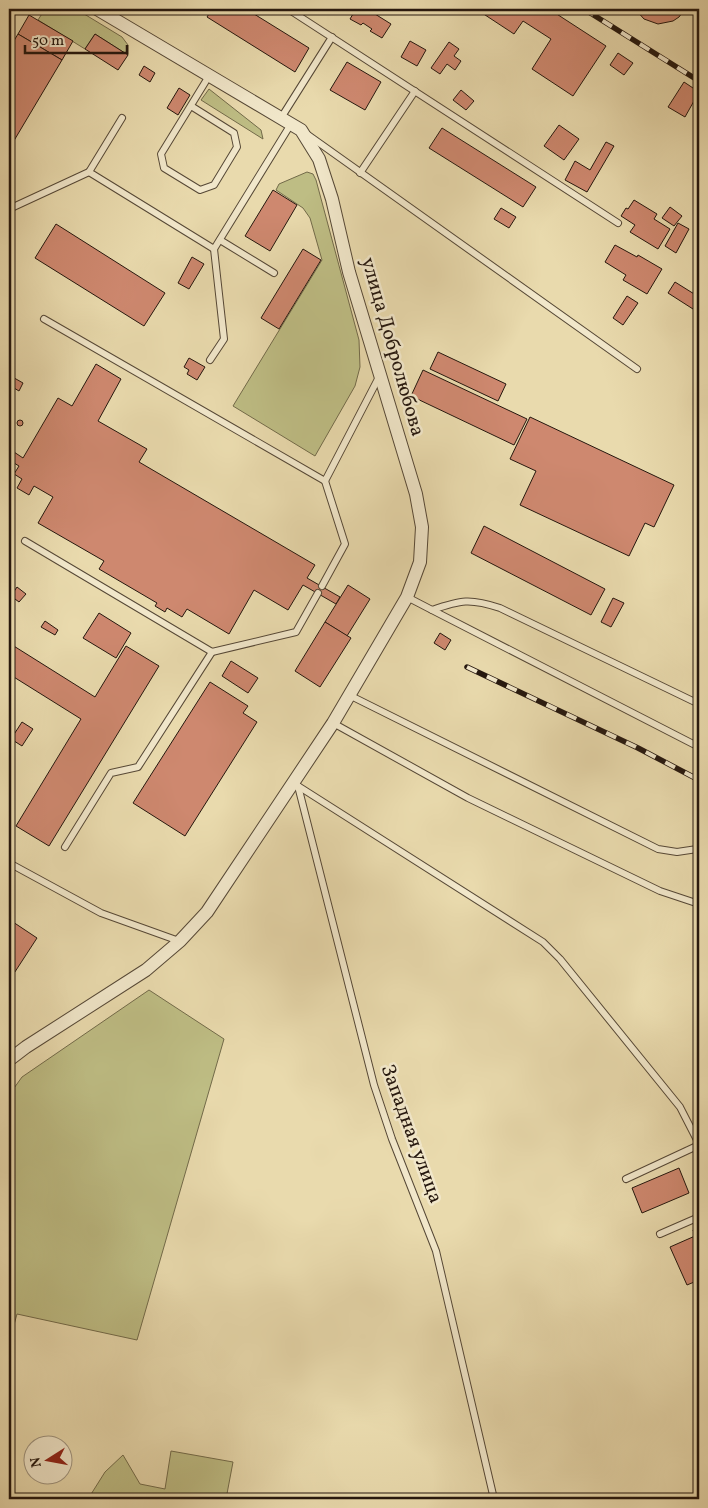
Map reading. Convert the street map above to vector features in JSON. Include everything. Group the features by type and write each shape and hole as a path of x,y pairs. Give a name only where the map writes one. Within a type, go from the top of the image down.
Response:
{"street":[{"name":"улица Добролюбова","path":"9,1060 26,1047 146,970 180,941 207,912 295,784 407,597 420,562 422,527 416,494 349,272 332,199 319,160 291,124 97,9"}],"lane":[{"path":"288,9 618,223"},
{"path":"210,360 224,339 214,249 291,124 332,36"},
{"path":"191,106 234,132 237,147 214,185 200,190 164,168 161,154 209,76"},
{"path":"360,173 415,91"},
{"path":"9,209 89,172 122,118"},
{"path":"291,124 637,369"},
{"path":"89,172 214,249"},
{"path":"220,240 274,273"},
{"path":"44,319 325,482 345,544 322,586"},
{"path":"325,482 380,376"},
{"path":"25,541 212,652"},
{"path":"65,848 112,773 138,767 212,652 296,632 318,593"},
{"path":"407,597 699,747"},
{"path":"432,610 460,601 480,601 500,608 699,704"},
{"path":"349,695 658,849 677,852 697,849 699,847"},
{"path":"332,723 468,798 660,891 699,904"},
{"path":"295,784 543,942 560,959 680,1107 699,1144 626,1179"},
{"name":"Западная улица","path":"295,784 374,1085 392,1139 436,1251 494,1499"},
{"path":"9,863 101,913 180,941"},
{"path":"660,1234 699,1217"}],"shaded area":[{"path":"45,9 76,9 122,37 128,45 128,55 95,34 85,49 38,20"},
{"path":"209,89 261,130 263,139 201,100"},
{"path":"307,172 313,174 316,180 359,340 360,367 355,386 315,456 233,406 322,260 310,218 303,208 276,190 279,184"},
{"path":"149,990 224,1039 137,1340 17,1314 9,1343 9,1095 22,1077"},
{"path":"171,1451 233,1462 226,1499 88,1499 105,1472 123,1455 140,1484 165,1489"}],"building":[{"path":"212,9 246,9 309,48 295,72 207,17"},
{"path":"356,9 367,9 391,24 382,38 370,31 372,29 363,23 361,25 350,19"},
{"path":"476,9 549,9 606,46 573,96 532,69 551,39 523,21 514,34"},
{"path":"635,9 685,9 673,21 658,24 644,19"},
{"path":"29,15 73,41 62,60 18,34"},
{"path":"18,34 62,60 9,149 9,49"},
{"path":"95,34 128,55 118,70 85,49"},
{"path":"410,41 426,50 417,66 401,57"},
{"path":"449,42 459,49 454,56 461,61 455,70 447,64 440,74 431,68"},
{"path":"618,53 633,63 624,75 610,65"},
{"path":"347,62 381,82 365,110 330,90"},
{"path":"144,66 155,73 150,82 139,75"},
{"path":"684,82 699,92 685,117 668,107"},
{"path":"179,88 190,95 178,115 167,108"},
{"path":"461,90 474,101 466,110 453,100"},
{"path":"559,125 579,139 564,160 544,146"},
{"path":"442,128 536,187 523,207 429,148"},
{"path":"606,142 614,146 587,192 565,180 575,161 590,170"},
{"path":"273,190 297,205 270,251 245,236"},
{"path":"634,200 657,214 654,219 670,229 658,249 630,232 635,225 621,216"},
{"path":"670,207 682,216 674,226 662,218"},
{"path":"501,208 516,217 509,228 494,219"},
{"path":"678,223 689,229 676,253 665,246"},
{"path":"56,224 165,293 144,326 35,258"},
{"path":"615,245 637,257 638,255 662,269 647,294 623,280 626,275 605,262"},
{"path":"303,249 321,260 279,329 261,318"},
{"path":"192,257 204,264 189,289 178,283"},
{"path":"675,282 699,297 693,309 668,293"},
{"path":"627,296 638,303 623,325 613,318"},
{"path":"438,352 506,384 498,401 430,369"},
{"path":"189,358 205,367 197,380 187,374 189,370 184,367"},
{"path":"96,364 121,379 98,421 147,449 139,462 315,565 307,578 340,597 336,604 303,585 288,610 254,590 229,634 187,609 182,617 167,608 165,612 155,606 157,603 99,569 104,561 38,523 53,497 34,486 29,495 17,488 22,479 14,474 19,466 9,460 14,452 23,458 58,398 72,406"},
{"path":"423,370 527,419 514,445 411,396"},
{"path":"9,375 23,383 19,391 14,388 9,398"},
{"path":"530,417 674,485 654,527 645,523 629,556 520,505 536,471 510,459"},
{"path":"20,420 23,423 20,426 17,423"},
{"path":"484,526 605,589 591,615 471,553"},
{"path":"348,585 370,599 347,636 325,622"},
{"path":"17,587 26,594 19,602 11,596"},
{"path":"613,598 624,603 611,627 601,622"},
{"path":"99,613 131,633 116,658 83,638"},
{"path":"45,621 58,630 55,635 41,627"},
{"path":"325,622 351,638 320,687 295,671"},
{"path":"440,633 451,640 445,650 434,643"},
{"path":"9,643 95,697 126,646 159,666 49,846 16,826 81,719 9,674"},
{"path":"231,661 258,678 248,693 222,676"},
{"path":"210,682 248,706 243,713 257,722 185,836 133,803"},
{"path":"22,722 33,729 22,746 11,739"},
{"path":"13,922 37,938 9,981 9,928"},
{"path":"679,1168 689,1193 642,1213 632,1188"},
{"path":"699,1227 699,1280 687,1285 670,1247 695,1236 693,1230"}],"railway":[{"path":"584,9 699,81"},
{"path":"467,667 638,748 699,780"}]}
